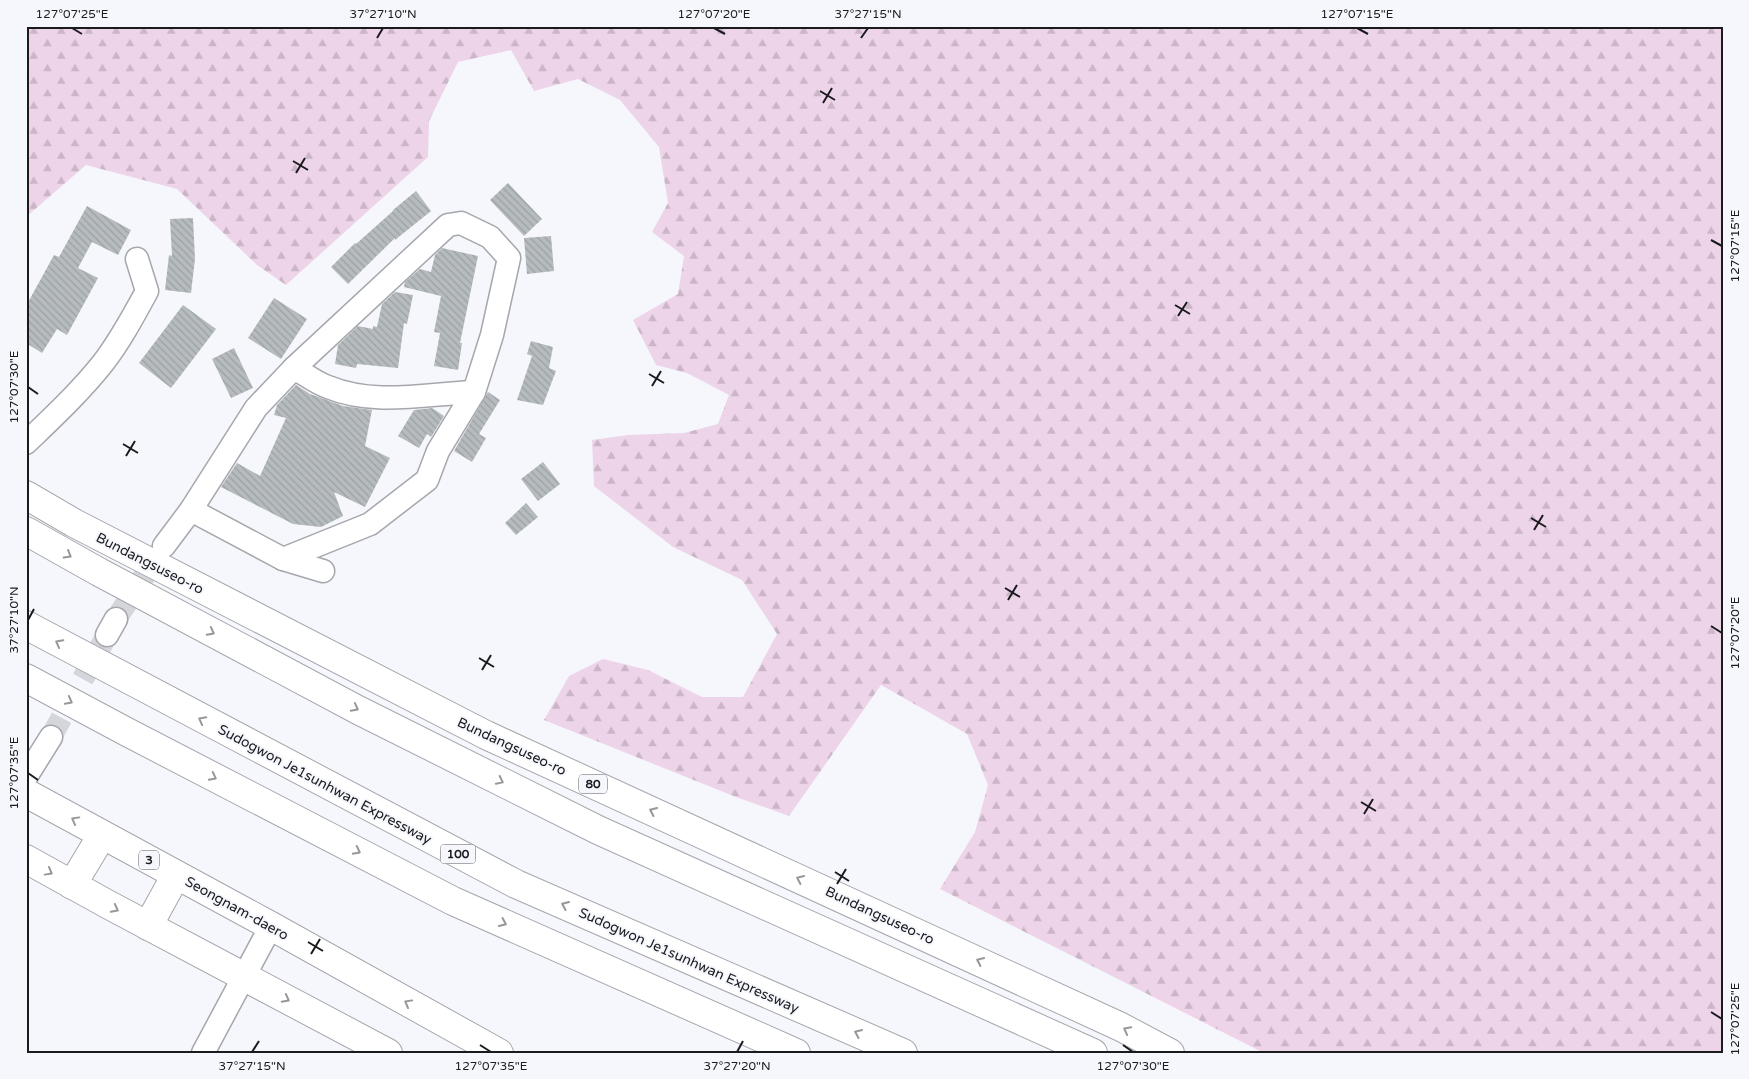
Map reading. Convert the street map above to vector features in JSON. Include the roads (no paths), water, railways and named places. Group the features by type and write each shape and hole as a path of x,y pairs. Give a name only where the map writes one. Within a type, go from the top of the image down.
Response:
{"main road":[{"name":"Bundangsuseo-ro","path":"26,495 74,523 486,735 1095,1014 1170,1053"},
{"path":"26,531 98,572 358,710 598,830 1093,1053"},
{"name":"Sudogwon Je1sunhwan Expressway","path":"26,626 516,884 903,1053"},
{"path":"26,678 453,901 796,1053"},
{"name":"Seongnam-daero","path":"26,793 499,1053"},
{"path":"72,885 102,834"},
{"path":"26,859 388,1053"},
{"path":"148,926 176,874"}],"street":[{"path":"164,546 191,510 256,408 294,368 448,225 461,223 490,237 509,258 492,335 474,392 438,451 427,480 370,524 283,559"},
{"path":"26,443 69,402 104,362 136,313 147,291 137,259"},
{"path":"294,368 327,387 360,396 385,398 474,392"},
{"path":"191,510 283,559 323,571"},
{"path":"26,777 51,737"},
{"path":"203,1053 271,926"}],"tunnel":[{"path":"116,619 162,549"},
{"path":"51,737 107,635"}]}
